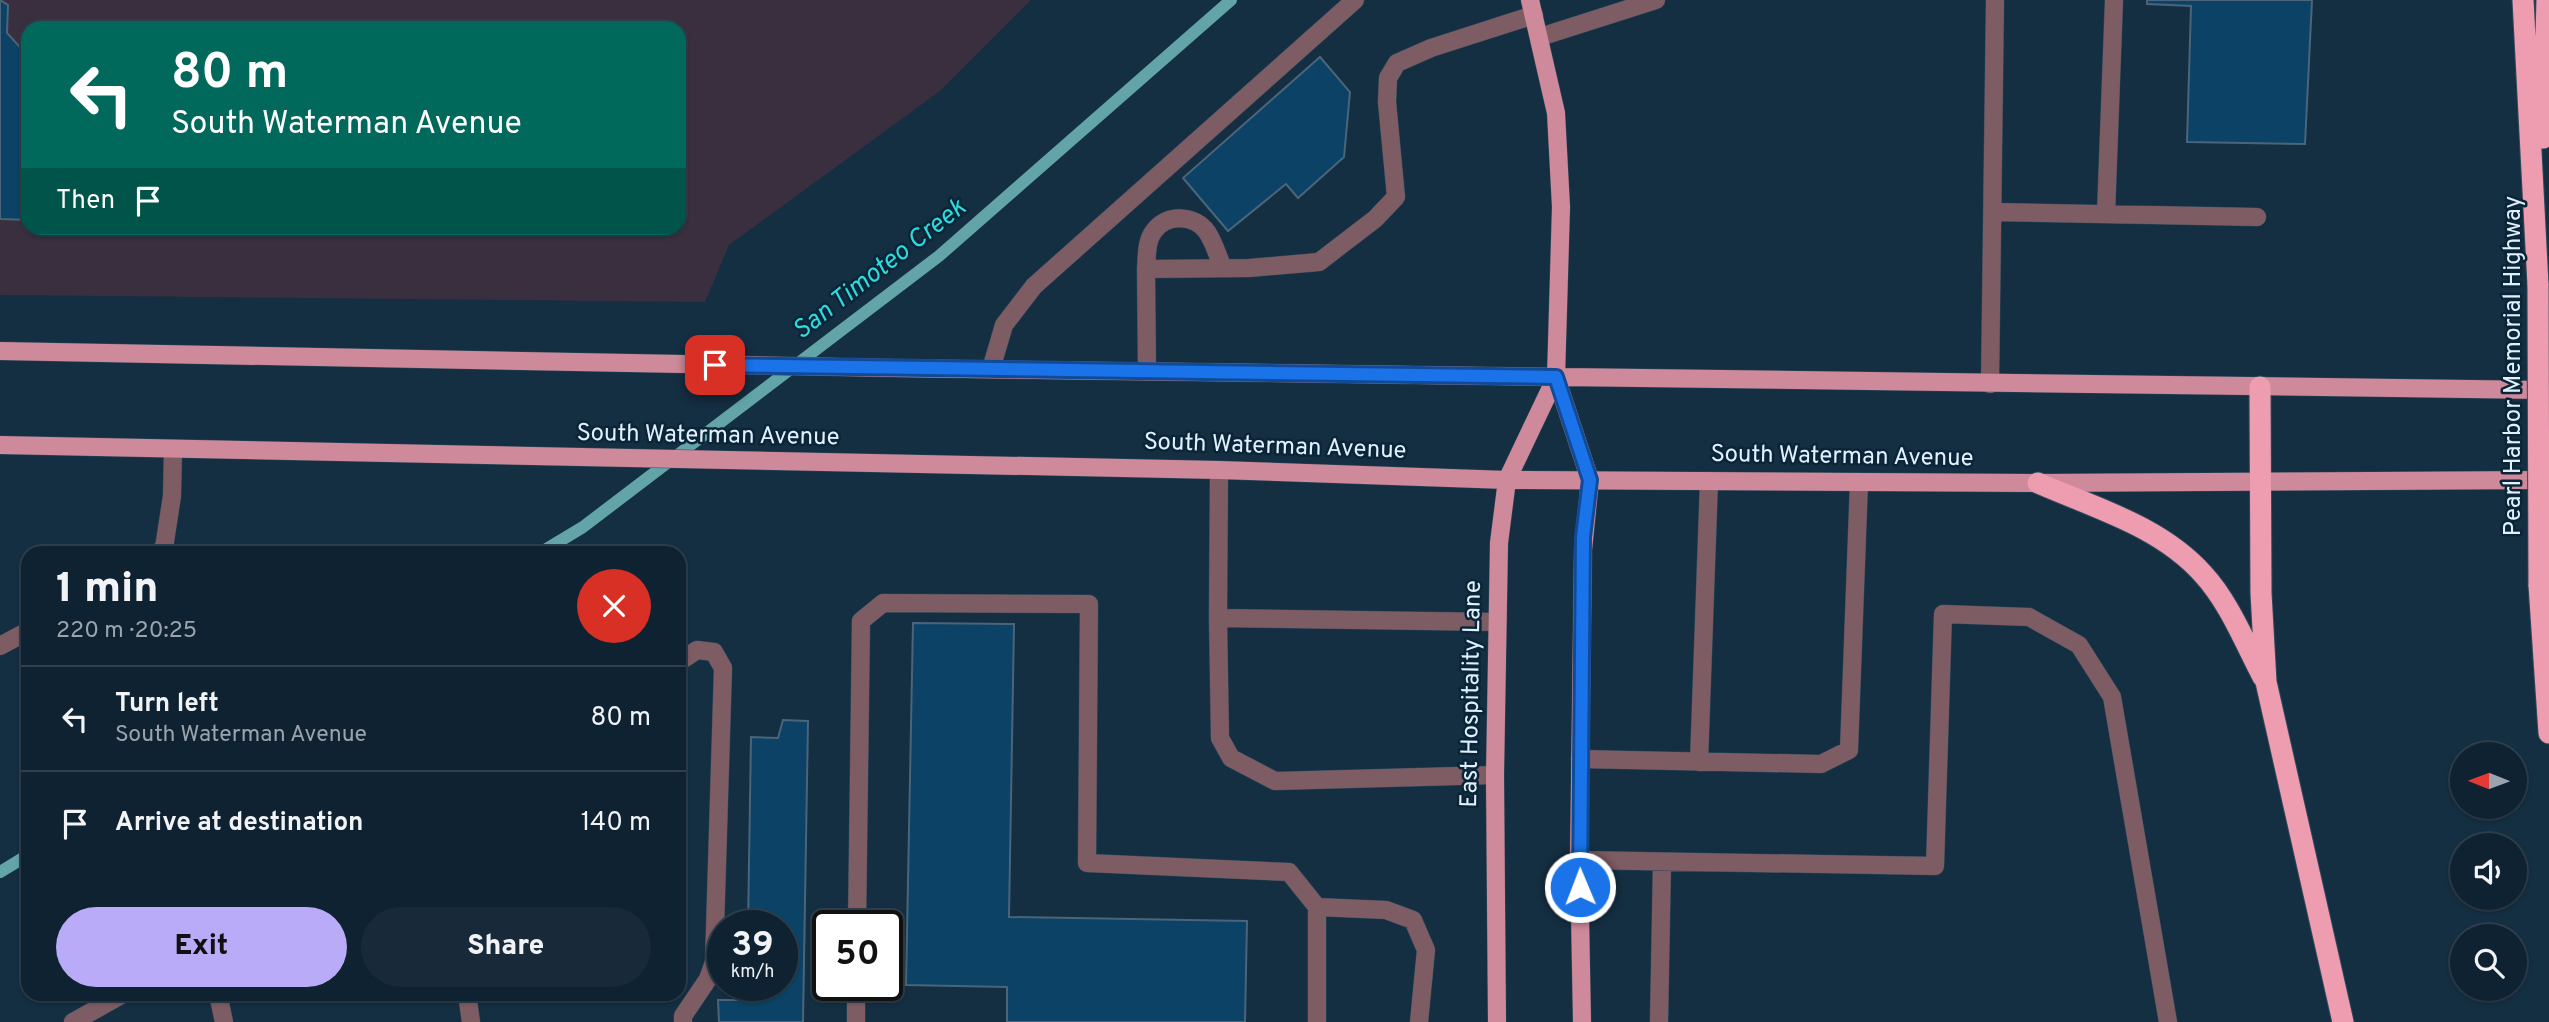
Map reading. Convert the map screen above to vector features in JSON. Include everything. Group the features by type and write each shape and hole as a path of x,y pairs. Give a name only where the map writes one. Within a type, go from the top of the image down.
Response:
{"highway":[{"path":"2523,0 2538,285"},
{"name":"Pearl Harbor Memorial Highway","path":"2547,0 2538,285 2539,585 2549,733"},
{"path":"2260,387 2266,682 2343,1022"},
{"path":"2038,484 2129,522 2171,544 2204,575 2266,682"}],"main road":[{"name":"East Hospitality Lane","path":"1532,8 1556,113 1561,207 1556,377 1590,480 1583,537 1580,760 1582,1022"},
{"path":"0,351 893,368 2549,390"},
{"name":"East Hospitality Lane","path":"1497,1022 1495,775 1499,542 1507,480 1556,377"},
{"name":"South Waterman Avenue","path":"0,446 1219,470 1507,480 2038,484 2549,480"}],"lane":[{"path":"991,369 1003,325 1034,286 1355,0"},
{"path":"1540,37 1656,0"},
{"path":"1990,384 1995,0"},
{"path":"2106,214 2113,0"},
{"path":"1146,269 1223,268 1319,262 1375,219 1396,197 1387,102 1388,78 1396,63 1532,8"},
{"path":"1994,212 2257,217"},
{"path":"1147,371 1147,247 1154,230 1166,221 1184,217 1198,223 1208,232 1223,268"},
{"path":"164,546 170,509 173,449"},
{"path":"1219,470 1217,618 1220,738 1231,758 1275,781 1495,775"},
{"path":"1699,762 1709,481"},
{"path":"1580,760 1821,764 1849,750 1859,482"},
{"path":"857,910 861,621 883,603 1089,604 1087,863 1289,872 1317,907 1317,1022"},
{"path":"1580,860 1936,866 1942,614 2029,617 2079,645 2112,697 2168,1022"},
{"path":"1217,618 1497,622"},
{"path":"0,646 21,635"},
{"path":"683,1022 683,1016 708,979 714,961 723,668 714,652 697,650 686,658"},
{"path":"1659,1022 1662,862"},
{"path":"1317,907 1386,910 1413,920 1426,950 1419,1022"},
{"path":"73,1022 110,1001"},
{"path":"220,1001 224,1022"},
{"path":"468,1001 471,1022"},
{"path":"856,1001 856,1022"}],"shaded area":[{"path":"0,0 1031,0 940,91 729,245 705,302 0,295"}],"building":[{"path":"0,0 8,5 7,33 21,48 21,220 0,219"},
{"path":"2147,0 2312,0 2305,144 2187,142 2191,6 2147,4"},
{"path":"1320,57 1350,92 1344,157 1298,198 1286,184 1228,231 1183,178"},
{"path":"913,623 1014,624 1009,917 1247,921 1245,1022 1007,1022 1007,987 906,985"},
{"path":"783,720 808,721 803,1022 719,1022 718,1001 798,1001 798,910 748,910 751,737 778,738"}],"waterway":[{"name":"San Timoteo Creek","path":"552,546 583,527 939,256 1231,0"},
{"name":"San Timoteo Creek","path":"0,872 21,859"}],"route":[{"path":"715,365 1556,377 1590,480 1583,537 1580,887"}]}
